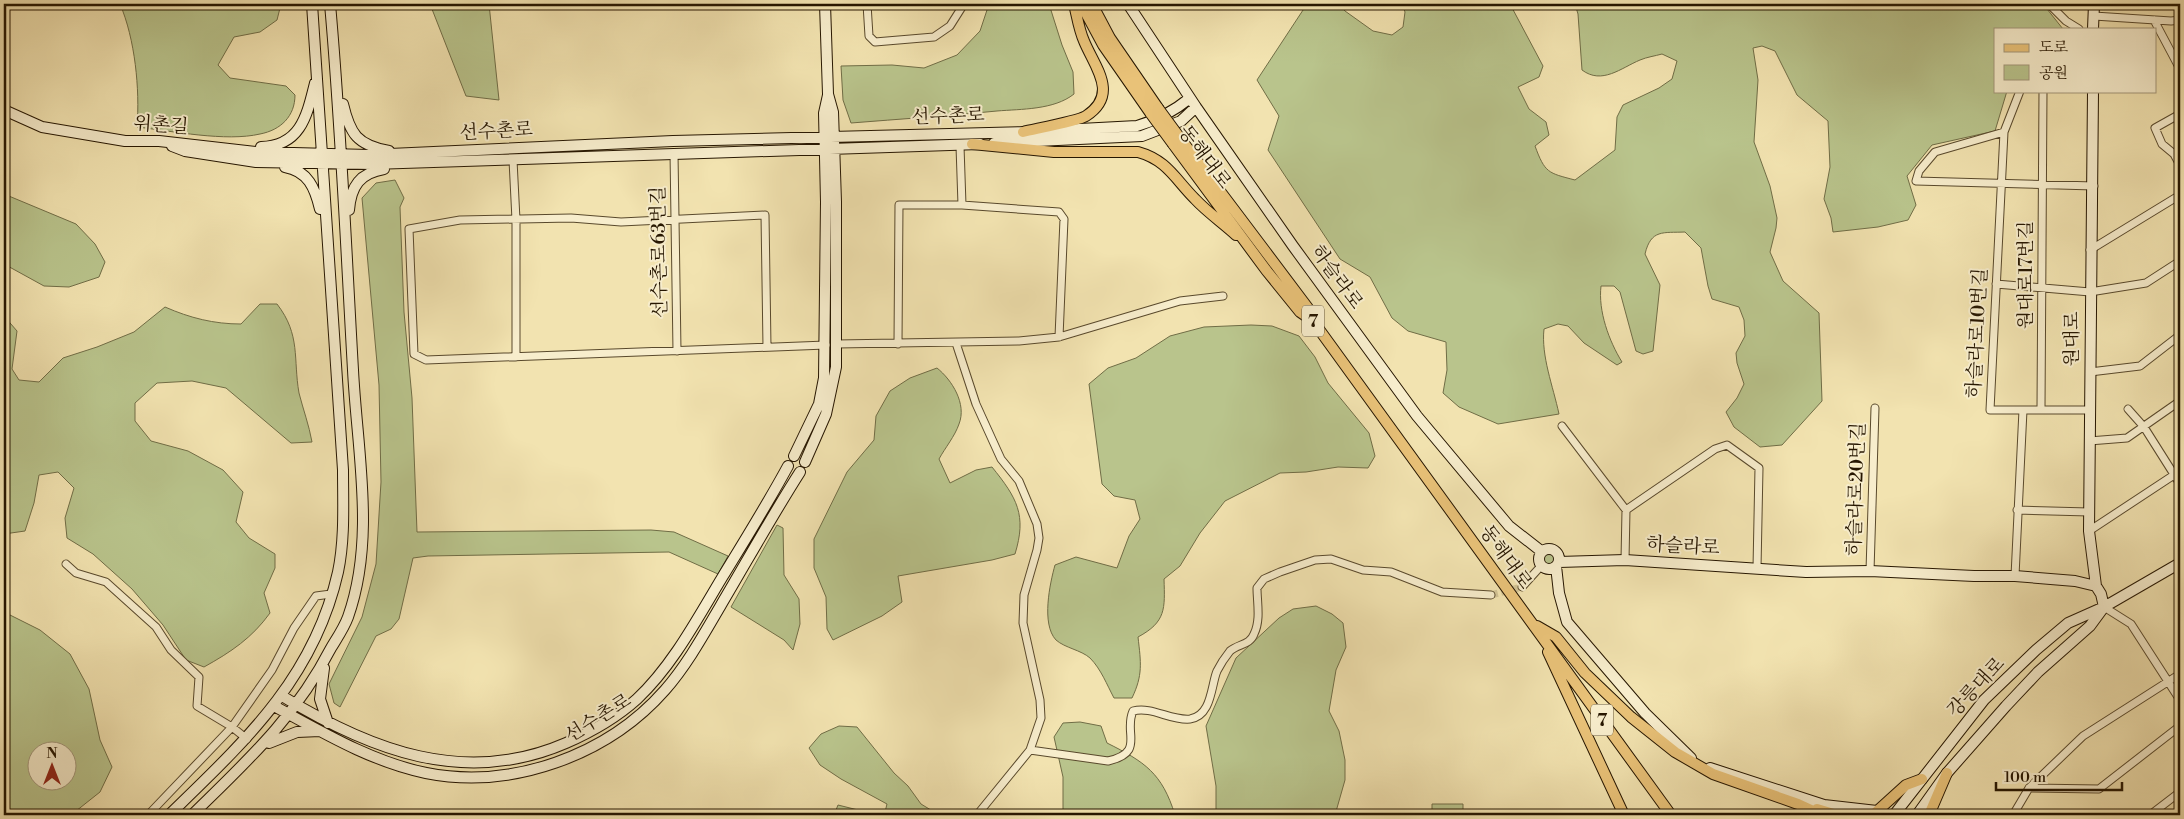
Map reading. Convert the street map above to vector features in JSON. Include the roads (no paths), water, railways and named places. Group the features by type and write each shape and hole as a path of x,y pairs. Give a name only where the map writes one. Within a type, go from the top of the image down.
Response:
{"main road":[{"path":"1023,132 1086,117 1101,98 1103,84 1101,73 1084,41 1074,4"},
{"name":"동해대로","path":"1081,4 1103,45 1177,141 1251,248 1300,312 1313,321"},
{"name":"동해대로","path":"1092,4 1155,111"},
{"name":"동해대로","path":"1177,141 1308,308 1313,321 1534,624 1670,815"},
{"path":"972,144 1054,152 1138,152 1150,156 1167,167 1195,199 1251,248"},
{"path":"1534,624 1556,637 1585,673 1631,717 1675,752 1713,774 1798,804 1837,815"},
{"path":"1534,624 1581,720 1624,815"},
{"path":"1929,815 1947,773"},
{"path":"1864,815 1874,814 1906,785 1922,779"},
{"path":"1798,804 1822,815"}],"street":[{"path":"169,815 247,739 282,696 324,621 338,571 343,525 343,470 312,4"},
{"path":"192,815 261,747 290,714 326,659 347,618 363,542 361,473 353,373 342,159 330,4"},
{"path":"825,4 828,94 824,113 829,137 829,148 824,378 819,404 794,456 790,459 788,466 792,472 800,472 804,468 826,414 836,367 829,148"},
{"path":"867,4 869,36 875,42 934,37 950,26 962,4"},
{"name":"하슬라로","path":"1128,4 1292,246 1416,416 1509,526 1541,551"},
{"path":"2050,4 2066,20 2078,28"},
{"path":"2093,28 2094,4"},
{"path":"2094,16 2180,20"},
{"path":"2154,20 2180,69"},
{"path":"336,72 348,126 358,138 381,149 402,154"},
{"path":"231,149 270,147 283,142 302,128 318,73"},
{"name":"하슬라로10번길","path":"2020,92 2004,132 1990,410 2023,410"},
{"name":"원대로17번길","path":"2041,409 2043,92"},
{"name":"원대로","path":"2093,92 2094,186 2090,250 2088,531 2096,586 2101,594 2104,606"},
{"name":"선수촌로","path":"342,159 402,154 673,142 1023,132 1137,126 1174,112 1190,98"},
{"name":"선수촌로","path":"322,159 415,164 674,153 960,146 1142,136 1181,121 1196,107"},
{"name":"위촌길","path":"4,110 42,127 125,141 159,141 322,159"},
{"path":"2180,114 2155,128 2162,144 2174,154 2180,165"},
{"path":"2004,132 1935,152 1918,170 1916,181 2094,186"},
{"path":"159,141 185,151 295,168 309,179 315,190 327,240"},
{"path":"673,142 674,153"},
{"name":"선수촌로","path":"960,146 962,206"},
{"name":"선수촌로63번길","path":"674,153 677,350"},
{"path":"256,162 322,159"},
{"path":"513,160 516,220 516,357"},
{"path":"346,236 350,199 362,176 374,171 415,164"},
{"path":"2090,250 2180,195"},
{"path":"898,344 899,205 962,206 1059,212 1064,219 1059,337"},
{"path":"767,347 766,215 621,222 571,218 460,220 409,229 414,354 426,360 826,345 836,344 1019,341 1059,337 1180,301 1223,296"},
{"path":"1996,284 2090,292 2146,283 2180,261"},
{"path":"2090,372 2140,366 2180,335"},
{"path":"956,343 976,404 1001,459 1019,481 1037,524 1039,538 1038,550 1024,595 1023,622 1040,700 1042,718 1030,750 977,815"},
{"path":"2089,441 2127,438 2180,401"},
{"name":"하슬라로20번길","path":"1870,571 1875,408"},
{"path":"2128,409 2144,427 2177,473 2180,484"},
{"path":"2015,576 2023,410 2090,410"},
{"path":"1562,426 1626,510 1625,560"},
{"path":"1626,510 1715,449 1727,445 1759,468 1757,568"},
{"path":"794,456 801,457 805,462"},
{"name":"선수촌로","path":"274,706 325,727 346,732 400,752 428,759 475,763 506,762 530,757 586,735 613,718 636,700 655,681 685,640 788,466"},
{"name":"선수촌로","path":"282,696 297,705 342,742 396,764 425,772 475,777 507,775 534,770 592,747 621,729 645,710 665,690 696,647 800,472"},
{"path":"2088,531 2177,473"},
{"path":"2017,510 2089,512"},
{"path":"1557,564 1551,569 1541,566 1538,560 1541,551 1547,548 1554,550 1558,554 1559,593 1567,622 1645,713 1687,756 1713,774"},
{"path":"1030,750 1108,761 1120,758 1128,752 1131,741 1133,710 1144,710 1191,719 1199,714 1205,709 1214,686 1217,671 1230,652 1248,642 1254,635 1258,624 1257,588 1264,579 1315,560 1331,559 1363,570 1391,572 1442,592 1491,595"},
{"name":"하슬라로","path":"1557,564 1625,560 1806,572 1870,571 2015,576 2075,581 2096,586"},
{"name":"강릉대로","path":"1894,815 1984,700 2036,650 2068,622 2104,606 2180,562"},
{"path":"66,564 76,573 106,582 156,628 171,650 199,677 197,706 232,727 247,739"},
{"path":"1522,587 1541,566"},
{"path":"148,815 232,727 272,670 294,628 316,596 331,594"},
{"path":"2104,606 2131,624 2180,700"},
{"name":"강릉대로","path":"1917,815 1947,773 2038,672 2090,626 2104,606"},
{"path":"261,747 278,738 297,732 325,727 320,699 326,659"},
{"path":"2013,815 2029,788 2083,736 2180,674"},
{"path":"2029,788 2099,788 2180,726"},
{"path":"556,748 561,760"},
{"path":"396,764 400,752"},
{"path":"1697,762 1824,805 1878,811"},
{"path":"2150,815 2180,792"}],"tunnel":[{"path":"1491,595 1522,587"}]}
